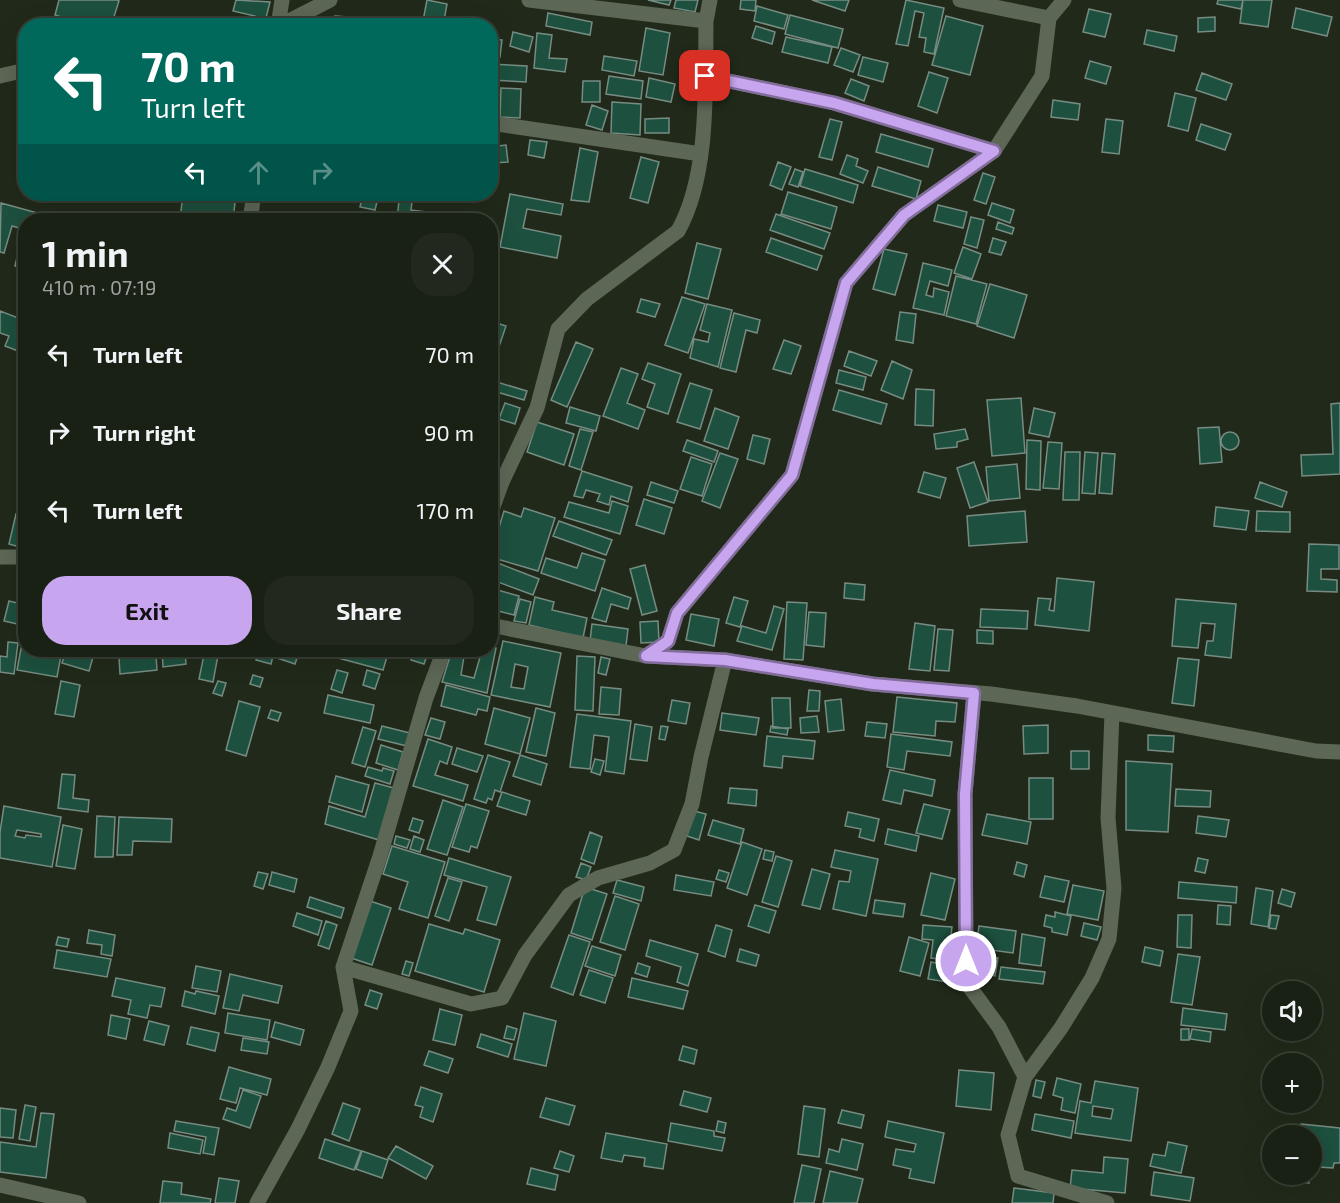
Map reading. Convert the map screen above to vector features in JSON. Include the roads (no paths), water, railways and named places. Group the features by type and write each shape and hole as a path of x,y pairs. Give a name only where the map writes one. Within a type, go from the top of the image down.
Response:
{"street":[{"path":"279,18 282,0"},
{"path":"295,18 330,0"},
{"path":"529,0 706,21"},
{"path":"498,493 537,408 558,328 587,298 678,231 690,207 701,154 706,21 710,0"},
{"path":"960,0 1049,18"},
{"path":"646,656 668,641 677,613 792,475 846,283 904,215 994,151 1042,76 1049,18 1064,0"},
{"path":"0,76 18,72"},
{"path":"705,76 834,103 994,151"},
{"path":"498,124 701,154"},
{"path":"0,557 18,557"},
{"path":"498,627 646,656 725,660 873,684 974,693 1077,706 1316,751 1340,752"},
{"path":"257,1203 298,1129 351,1011 343,967 380,856 426,698 441,657"},
{"path":"343,967 471,1004 502,998 525,956 569,895 598,878 650,863 674,850 692,804 725,660"},
{"path":"974,693 965,794 966,982 999,1027 1025,1077"},
{"path":"1107,1203 1018,1176 1008,1134 1025,1077 1061,1028 1092,978 1109,939 1114,888 1108,818 1112,713"},
{"path":"0,1185 79,1203"}]}
